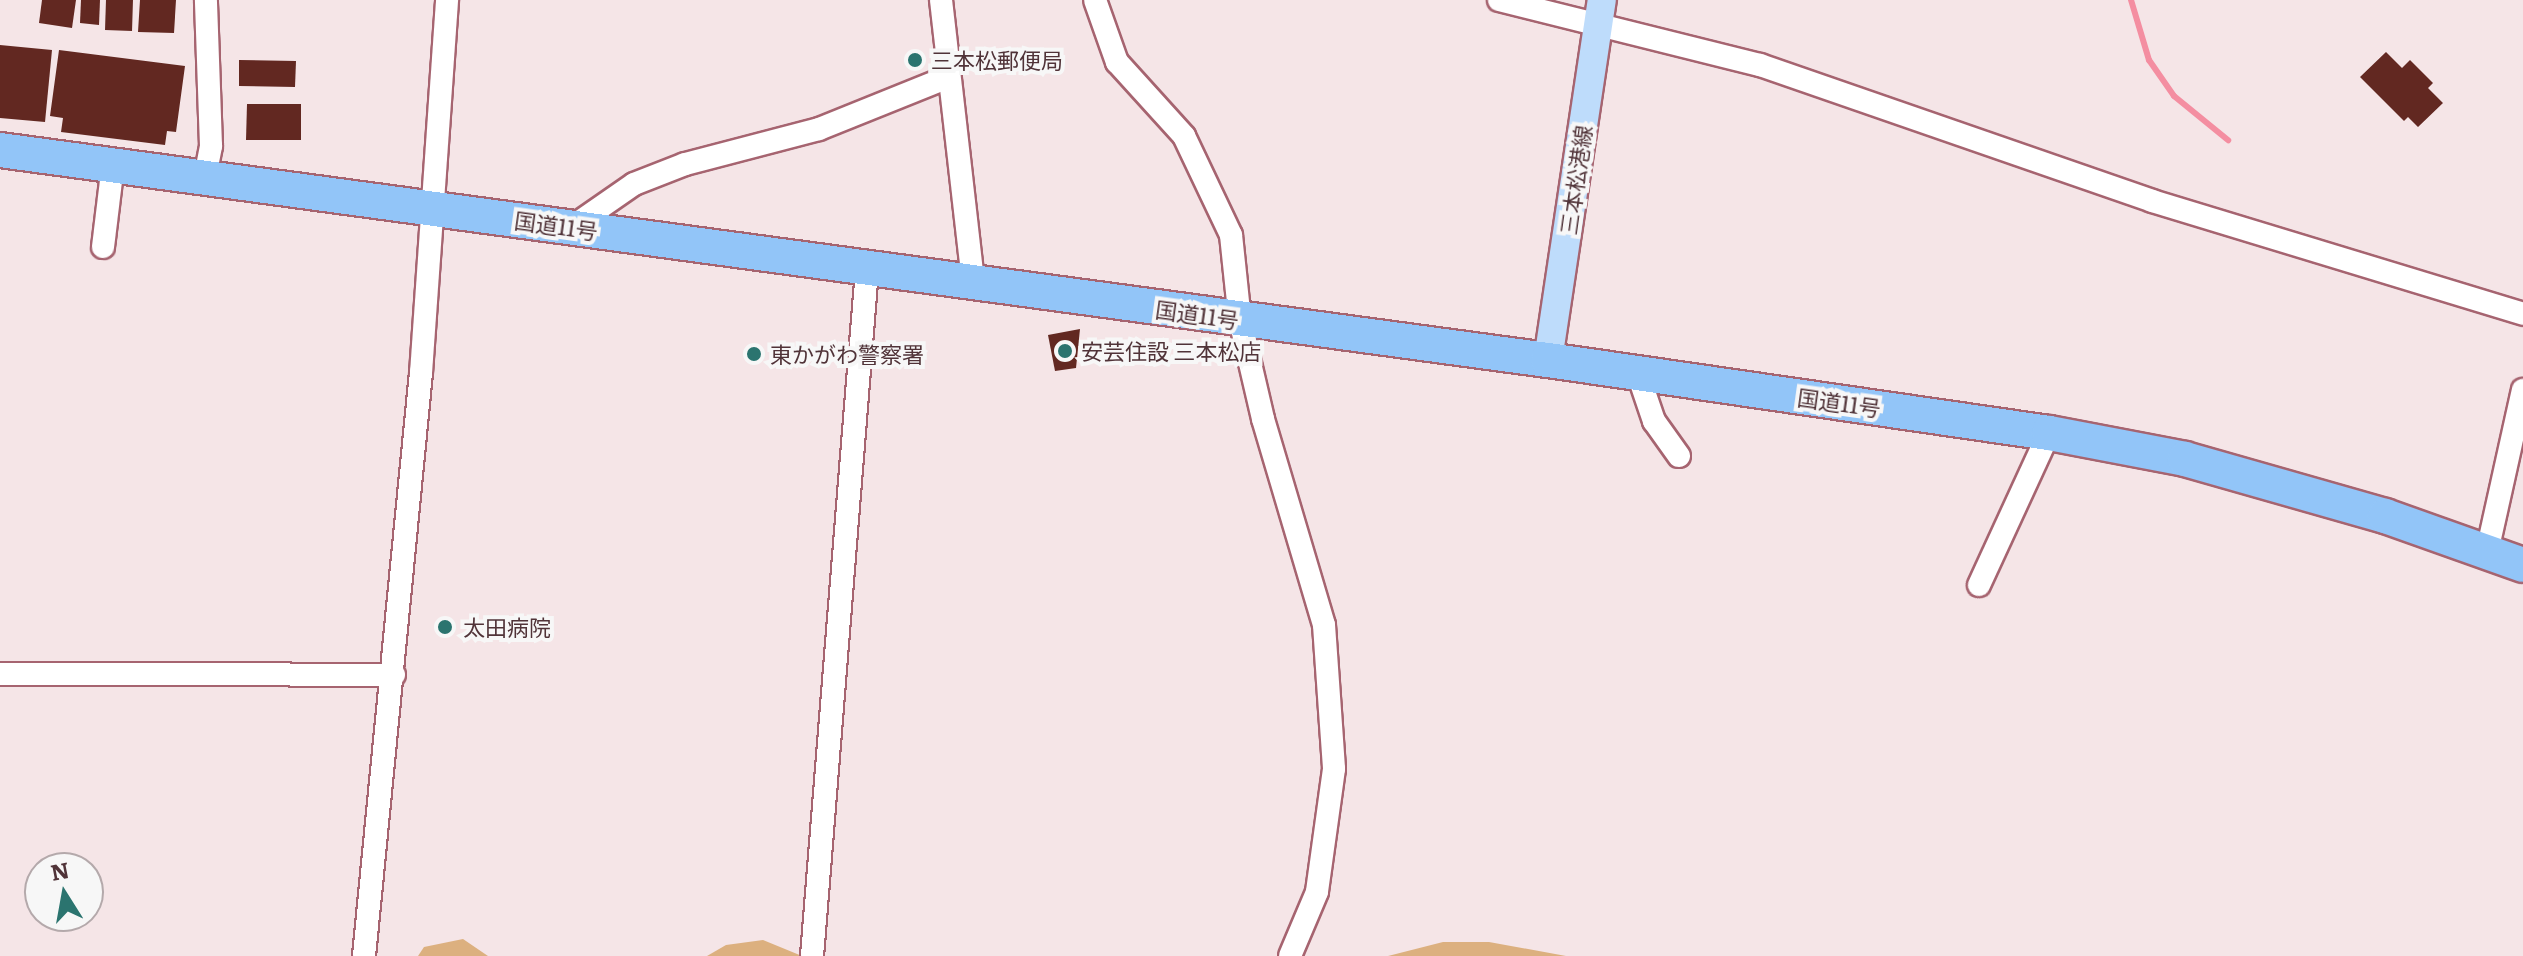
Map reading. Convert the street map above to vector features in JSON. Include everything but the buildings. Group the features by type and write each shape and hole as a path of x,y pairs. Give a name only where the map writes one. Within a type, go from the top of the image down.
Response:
{"highway":[{"name":"国道11号","path":"0,150 1548,360 2049,433 2185,459 2385,516 2523,565"}],"main road":[{"name":"三本松港線","path":"1548,360 1600,11"}],"street":[{"path":"205,177 211,146 206,0"},
{"path":"364,956 394,675 447,0"},
{"path":"941,0 946,78 973,283"},
{"path":"1095,0 1102,30 1117,62 1169,114 1201,164 1231,235 1240,320 1324,625 1334,769 1317,892 1290,956"},
{"path":"1499,0 1600,11 2152,201 2523,314"},
{"path":"572,227 634,184 685,164 819,129 946,78"},
{"path":"103,247 113,164"},
{"path":"812,956 867,269"},
{"path":"1638,374 1654,421 1679,456"},
{"path":"2487,552 2523,390"},
{"path":"1979,585 2049,433"},
{"path":"0,674 394,675"}],"shaded area":[{"path":"463,939 488,956 418,956 424,947"},
{"path":"763,940 802,956 707,956 726,945"},
{"path":"1443,942 1489,942 1566,956 1388,956"}],"waterway":[{"path":"2131,0 2149,60 2174,96 2228,140"}],"place":[{"name":"三本松郵便局","path":"915,60"},
{"name":"安芸住設 三本松店","path":"1065,351"},
{"name":"東かがわ警察署","path":"754,354"},
{"name":"太田病院","path":"445,627"}]}
